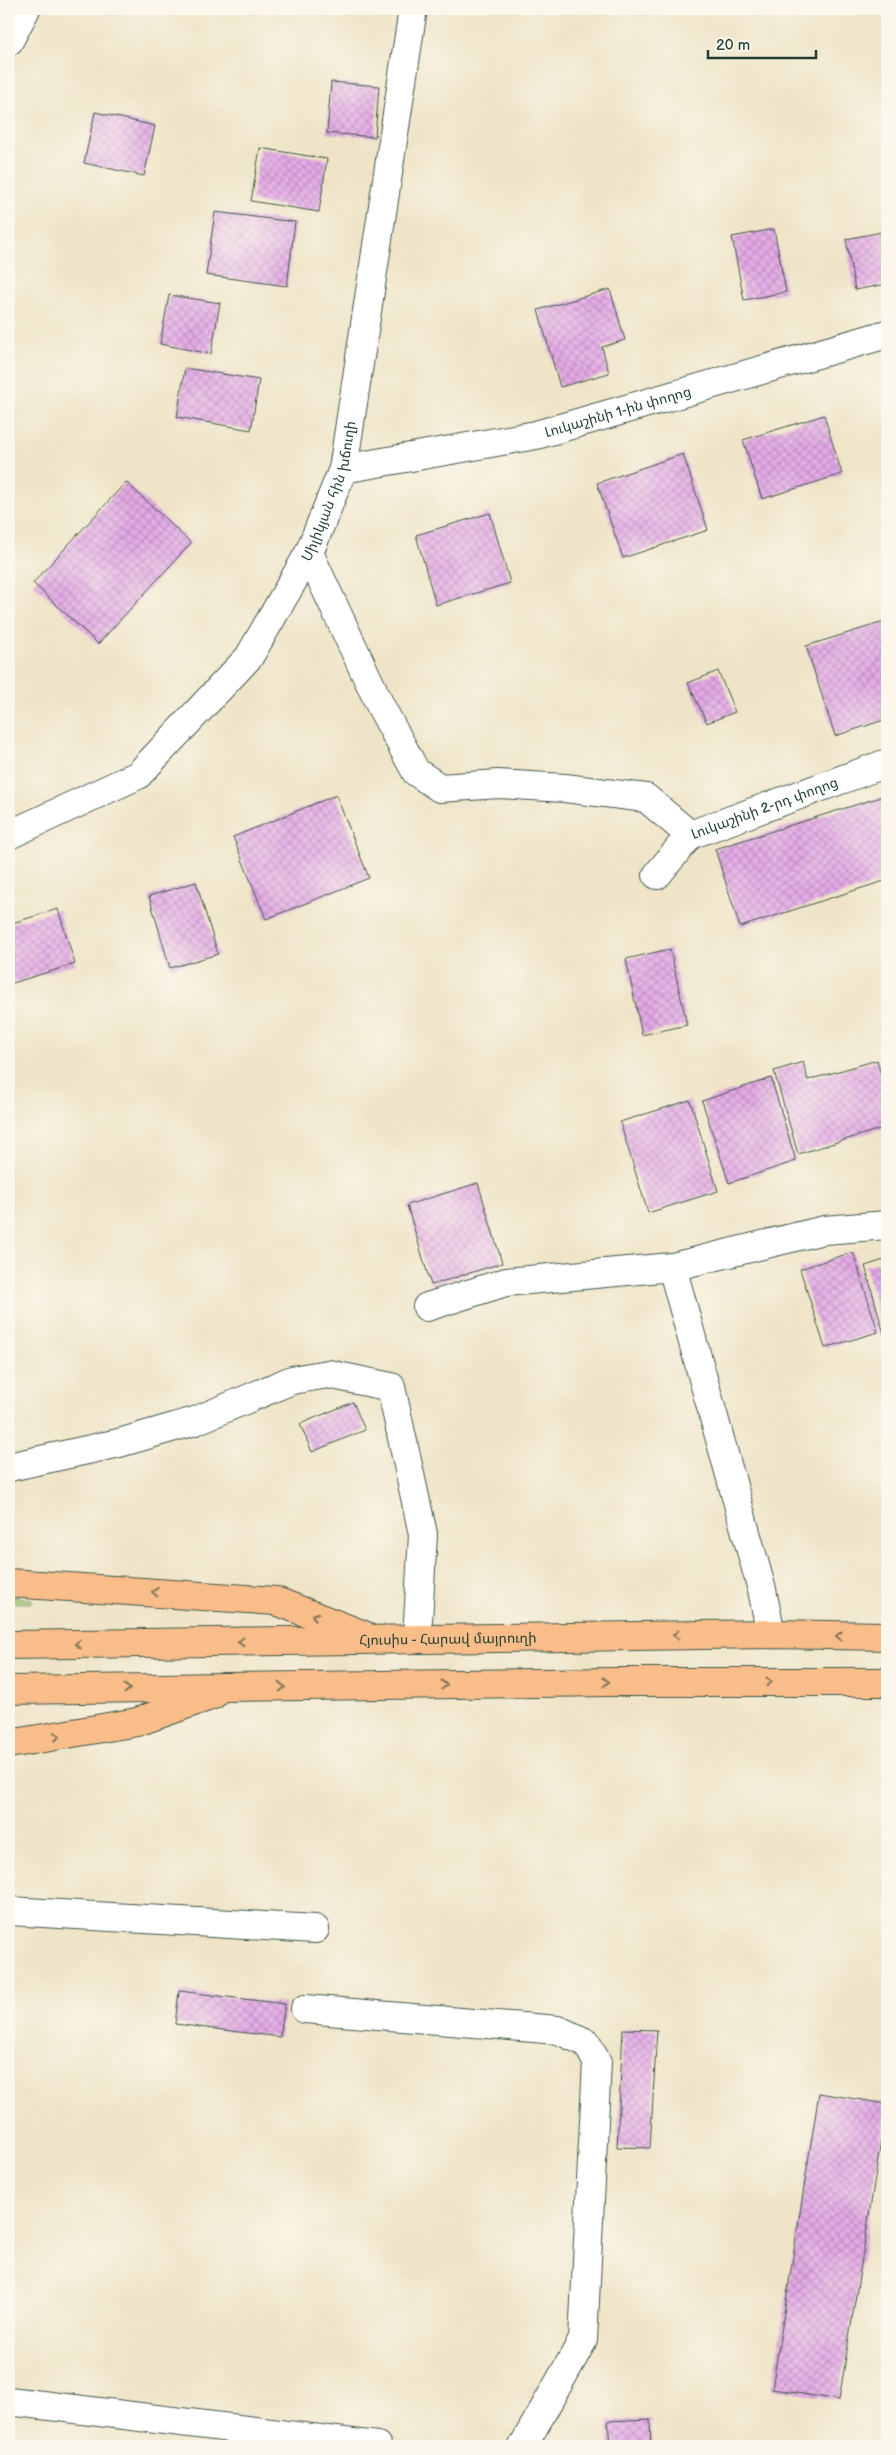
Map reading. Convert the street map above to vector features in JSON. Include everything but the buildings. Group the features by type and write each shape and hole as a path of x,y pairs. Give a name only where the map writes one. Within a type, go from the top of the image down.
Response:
{"highway":[{"path":"9,1583 276,1602 377,1640"},
{"name":"Հյուսիս - Հարավ մայրուղի","path":"9,1645 771,1634 887,1636"},
{"path":"9,1690 608,1682 887,1682"},
{"path":"9,1744 137,1722 233,1688"}],"street":[{"path":"9,42 26,9"},
{"name":"Սիլիկյան հին խճուղի","path":"9,835 138,775 249,657 309,554 343,469 413,9"},
{"name":"Լուկաշինի 1-ին փողոց","path":"343,469 536,435 887,334"},
{"path":"309,554 381,708 416,772 440,788 498,784 565,788 646,798 690,835"},
{"name":"Լուկաշինի 2-րդ փողոց","path":"657,875 690,835 887,763"},
{"path":"427,1308 506,1282 672,1267 824,1230 887,1225"},
{"path":"672,1267 762,1590 771,1634"},
{"path":"9,1467 119,1443 195,1421 292,1380 328,1374 391,1387 423,1534 417,1638"},
{"path":"9,1911 315,1929"},
{"path":"305,2009 558,2030 588,2044 597,2062 583,2340 522,2446"},
{"path":"9,2401 377,2446"}],"green space":[{"path":"9,1597 32,1599 32,1603 9,1603"}]}
